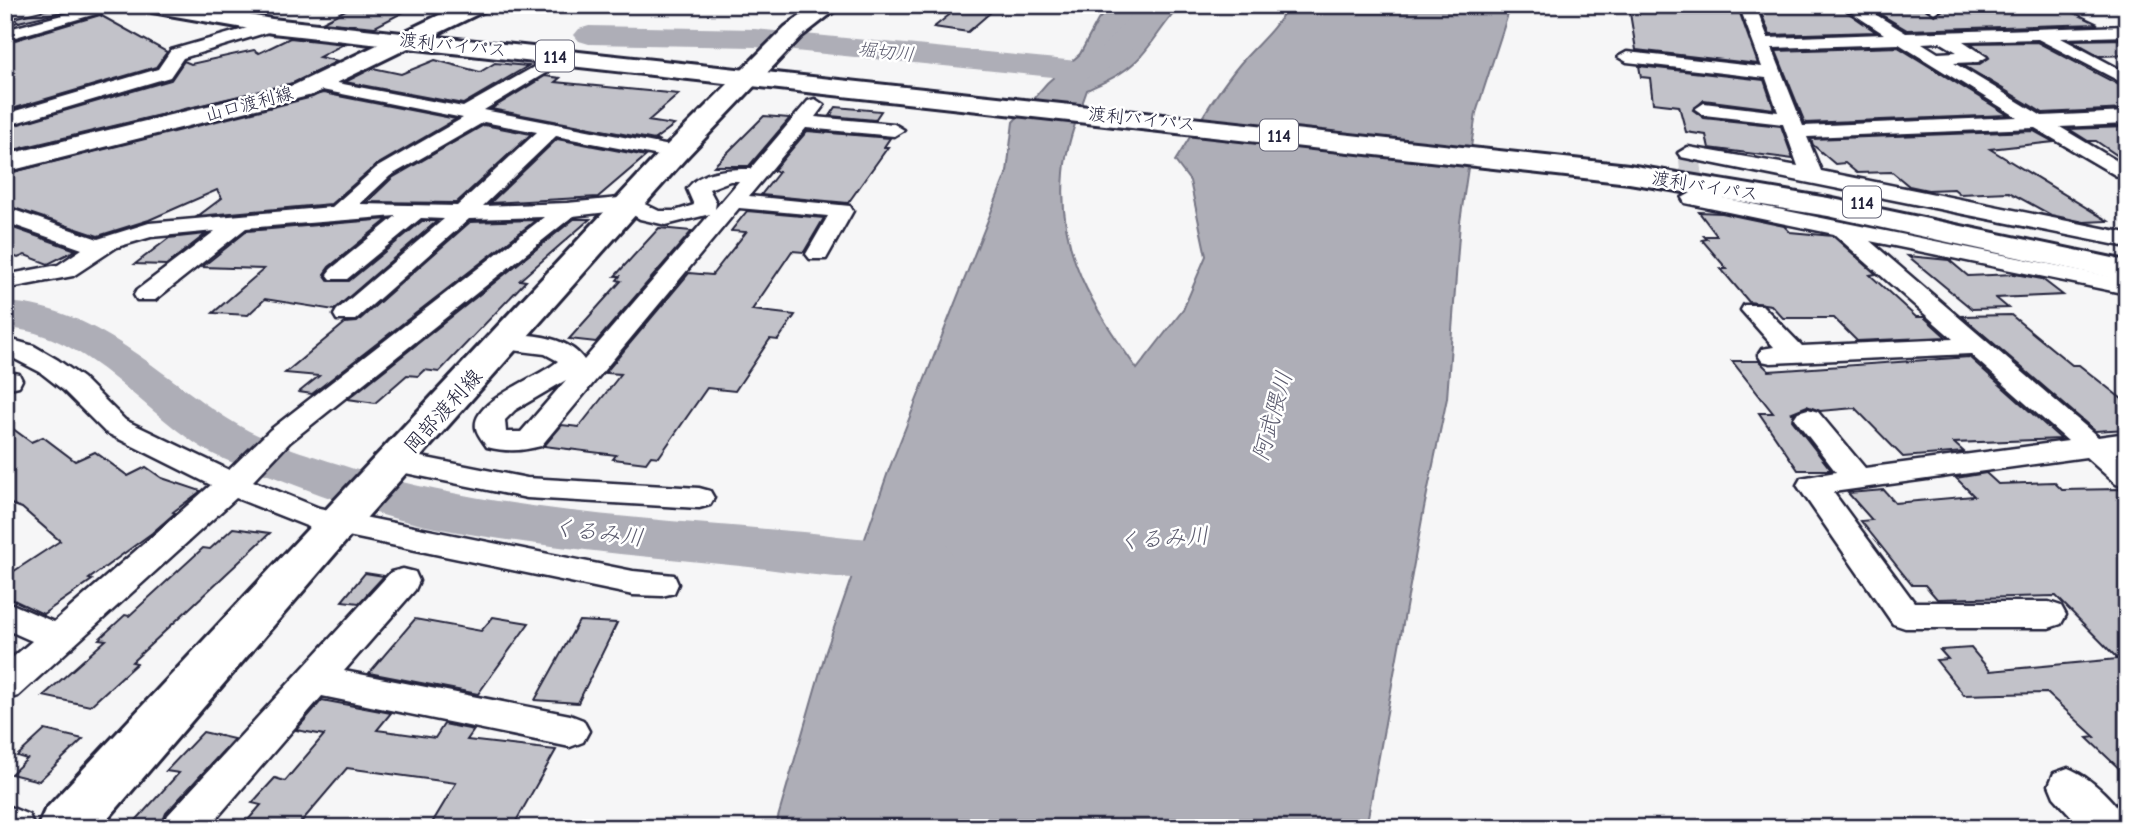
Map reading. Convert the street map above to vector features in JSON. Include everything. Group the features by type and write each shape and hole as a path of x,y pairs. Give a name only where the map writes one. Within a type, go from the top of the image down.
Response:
{"main road":[{"name":"渡利バイパス","path":"152,5 272,26 770,55 961,95 1597,165 1839,198 2127,258"},
{"name":"渡利バイパス","path":"207,5 416,35"},
{"name":"山口渡利線","path":"5,164 250,105 317,84 478,5"},
{"name":"岡部渡利線","path":"65,828 338,522 393,466 675,153 770,55 829,6"},
{"name":"渡利バイパス","path":"1597,165 1828,207 2127,271"}],"street":[{"path":"5,35 119,5"},
{"path":"803,5 829,6"},
{"path":"1747,5 1812,175"},
{"path":"1848,5 2127,176"},
{"path":"5,120 164,73 177,54 272,26"},
{"path":"1763,43 2127,31"},
{"path":"2041,35 2127,80"},
{"path":"1934,58 1978,57 1945,38"},
{"path":"1628,57 1772,73"},
{"path":"338,213 383,172 541,68"},
{"path":"317,84 675,153"},
{"path":"1704,109 1792,125 2127,118"},
{"path":"505,343 553,347 568,354 572,361 564,372 498,410 490,421 490,431 497,440 513,443 531,439 807,114 894,130"},
{"path":"346,315 399,275 459,213 551,130"},
{"path":"1690,159 1688,153 1812,175 2127,240"},
{"path":"2101,160 2127,160"},
{"path":"5,282 65,271 117,239 149,230 380,209 459,213 567,210 631,203 643,215 677,219 704,209 705,202 698,189 702,183 729,175 755,175"},
{"path":"1693,198 2127,287"},
{"path":"733,201 842,211 818,254"},
{"path":"5,686 281,436 567,210"},
{"path":"339,274 416,211"},
{"path":"5,214 101,248"},
{"path":"146,295 240,222"},
{"path":"1839,226 2127,477"},
{"path":"1753,310 1783,355 1979,346"},
{"path":"5,346 25,352 49,366 73,384 115,426 232,483 314,518 633,583 662,584"},
{"path":"1808,418 1858,479"},
{"path":"2049,615 1905,615 1812,485 2127,442"},
{"path":"393,466 527,488 699,498"},
{"path":"182,828 403,581"},
{"path":"5,614 57,638"},
{"path":"315,680 570,731"},
{"path":"2068,785 2108,828"},
{"path":"5,823 15,828"}],"water":[{"name":"阿武隈川","path":"1111,5 1181,5 1135,62 1087,90 1065,162 1063,202 1072,254 1093,301 1137,369 1183,310 1206,256 1190,181 1175,161 1222,87 1272,29 1288,5 1511,5 1476,113 1460,222 1447,398 1424,508 1366,828 775,828 826,651 888,472 1007,172 1013,122 1047,83 1080,54 1098,20"}],"building":[{"path":"355,5 417,5 375,27 322,22"},
{"path":"1664,5 1737,5 1758,64 1636,50 1629,7 1666,11"},
{"path":"1758,5 1837,5 1876,32 1770,35"},
{"path":"1865,5 1919,5 1935,15 1943,10 1943,5 2058,5 2098,24 1907,30"},
{"path":"57,7 83,7 19,22 13,18"},
{"path":"958,8 991,12 968,32 934,27"},
{"path":"100,15 167,52 156,67 5,111 5,43"},
{"path":"290,38 344,44 319,57 338,61 293,83 5,152 5,128 171,80 184,61 191,64 254,50 259,53"},
{"path":"2127,39 2127,55 2100,56 2071,40"},
{"path":"2037,42 2127,89 2127,109 2043,113 1963,65 1978,65 1989,58 1971,43"},
{"path":"1898,47 2008,115 1805,123 1776,51"},
{"path":"435,60 480,72 495,63 528,66 463,104 345,82 373,68 401,74"},
{"path":"1639,66 1764,80 1774,109 1704,100 1693,110 1704,118 1781,126 1793,159 1709,148 1706,135 1686,132 1679,106 1653,103 1650,78 1641,77"},
{"path":"545,76 560,78 555,82 679,94 648,121 674,125 655,139 660,141 491,109"},
{"path":"323,93 456,119 375,166 331,204 198,216 222,198 217,190 149,220 98,236 5,205 5,174"},
{"path":"836,107 881,111 875,120 830,116"},
{"path":"764,116 790,118 749,166 714,166"},
{"path":"484,125 531,134 456,203 367,202 392,178"},
{"path":"2127,127 2127,162 2096,141 2088,141 2069,129"},
{"path":"807,131 890,138 884,147 888,147 848,203 761,195 779,172 773,171"},
{"path":"2034,131 2054,142 1990,149 2108,221 2084,222 2051,215 2009,192 1960,194 1954,189 1928,190 1909,186 1892,172 1857,173 1845,163 1835,164 1813,145 1811,139"},
{"path":"557,139 646,156 598,197 490,203"},
{"path":"747,211 824,218 804,252 792,251 752,310 795,315 778,340 770,339 735,391 707,388 659,457 651,456 646,463 613,459 616,455 544,446 562,425 579,427 621,374 605,373 689,273 712,275 746,232 731,231"},
{"path":"1699,212 1722,213 1784,226 1790,232 1833,236 1876,274 1870,275 1916,317 1924,317 1946,337 1857,341 1834,318 1783,318 1771,305 1749,302 1721,269 1727,269 1702,240 1707,239 1704,236 1717,236"},
{"path":"388,219 329,267 324,274 329,281 349,281 422,221 437,221 334,310 265,299 248,315 213,313 264,269 202,267 247,231"},
{"path":"574,219 590,219 520,280 526,281 439,372 424,370 418,376 407,375 375,403 348,399"},
{"path":"536,220 312,394 299,392 319,376 285,373 345,323 357,322 470,222"},
{"path":"5,225 76,250 48,264 25,255 18,258 5,253"},
{"path":"659,228 692,231 596,342 569,339 621,281 617,280 620,276 615,276"},
{"path":"206,234 166,265 135,264 169,238"},
{"path":"1908,256 1949,260 1968,276 2015,274 2042,279 2063,295 1996,298 2008,308 1972,309"},
{"path":"2011,315 2072,365 2079,365 2127,403 2127,429 2095,431 1962,316"},
{"path":"1969,357 2061,439 1954,443 1964,452 1903,457 1855,408 1820,411 1807,406 1790,413 1794,413 1792,420 1831,470 1798,470 1759,413 1773,413 1732,361 1759,361 1769,371"},
{"path":"5,423 31,442 43,437 75,461 95,452 128,476 146,467 162,478 201,491 173,512 175,513 152,533 89,579 92,580 43,614 5,596 5,577 60,541 22,508 5,502"},
{"path":"1986,473 1998,484 2054,482 2062,490 2119,489 2127,496 2127,776 2087,738 2095,737 2047,693 1964,695 1936,660 1948,659 1940,650 1971,648 1990,671 2118,659 2056,596 1937,599 1925,585 1912,585 1861,521 1872,520 1848,493 1884,490 1895,503 1974,496 1956,478"},
{"path":"233,528 270,533 132,662 137,663 90,706 43,696 106,640 99,639 125,615 129,616 203,548 210,549"},
{"path":"365,573 384,576 359,603 342,601"},
{"path":"493,617 529,623 478,694 369,673 415,619 481,631"},
{"path":"579,621 617,623 578,703 535,700"},
{"path":"322,700 391,713 377,730 435,738 444,724 474,730 467,740 556,750 515,823 504,821 503,828 429,828 456,783 347,768 296,828 241,828 261,805 252,803 275,778 285,781 324,735 296,730"},
{"path":"45,730 83,739 39,781 11,774 27,759 17,756"},
{"path":"203,732 234,739 166,813 160,828 129,828 179,773 166,771"}],"waterway":[{"name":"堀切川","path":"589,35 755,38 1082,71 1111,56 1155,5"},
{"name":"くるみ川","path":"5,315 25,316 86,339 134,371 174,405 233,443 335,481 434,509 599,533 872,559 925,555"}],"tunnel":[{"path":"1690,159 1693,198"}]}
